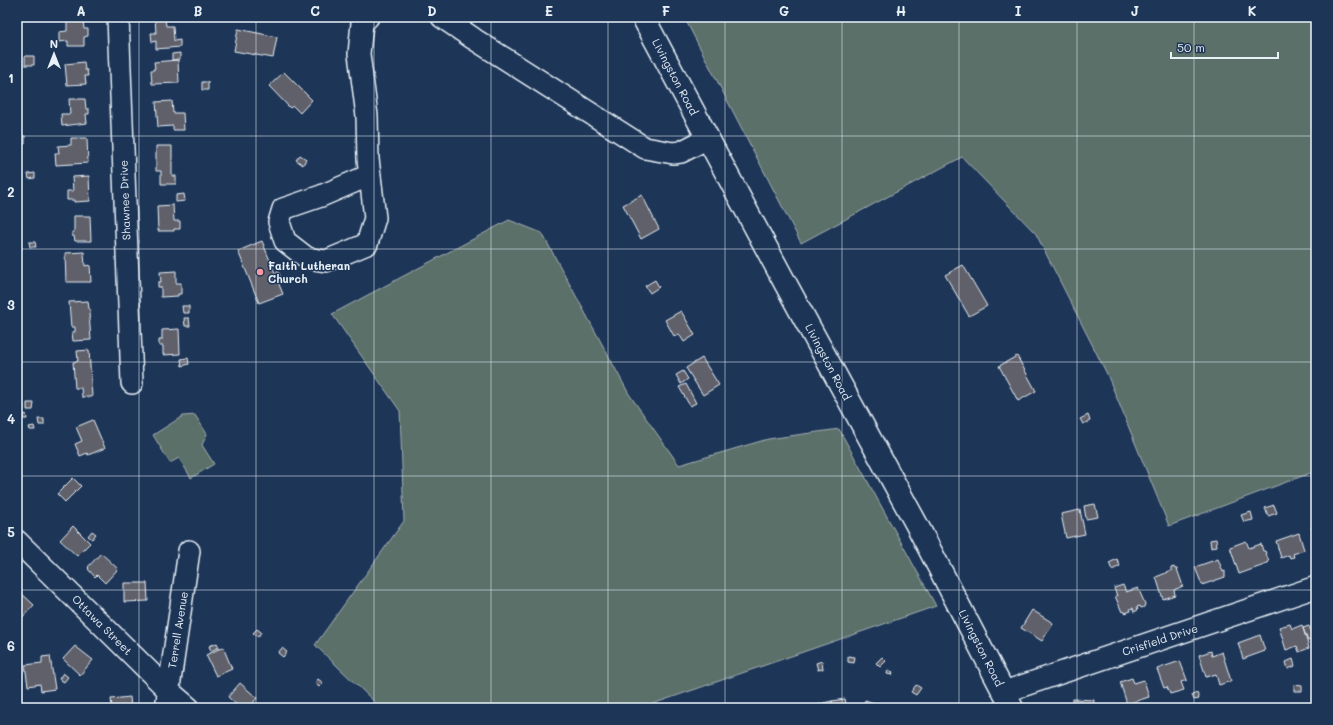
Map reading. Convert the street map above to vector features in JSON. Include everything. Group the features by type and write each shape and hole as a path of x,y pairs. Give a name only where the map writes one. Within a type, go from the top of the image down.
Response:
{"main road":[{"name":"Livingston Road","path":"643,17 783,280 918,527 1008,700"}],"street":[{"name":"Shawnee Drive","path":"118,17 132,383"},
{"path":"368,17 362,23 359,54 366,116 374,218 366,244 326,262 307,258 285,241 279,222 283,209 321,196 370,175"},
{"path":"442,17 645,148 673,153 681,152 708,138"},
{"name":"Ottawa Street","path":"17,541 167,699 189,708"},
{"name":"Terrell Avenue","path":"167,699 189,552"},
{"name":"Crisfield Drive","path":"1008,700 1316,587"}],"shaded area":[{"path":"684,17 1316,17 1316,471 1169,526 1107,374 1036,234 962,157 801,243"},
{"path":"509,220 542,233 629,394 679,465 768,439 839,429 936,606 641,708 381,708 315,645 404,521 400,411 332,314"},
{"path":"195,415 207,434 202,445 214,464 191,478 179,458 170,463 153,435 183,416"}],"building":[{"path":"155,18 165,18 166,26 173,26 174,41 180,40 180,47 156,49 156,41 152,42 151,33 156,33"},
{"path":"83,20 84,29 88,29 88,36 84,37 84,46 68,46 68,41 59,42 59,32 67,31 67,21"},
{"path":"238,29 277,37 273,58 234,51"},
{"path":"180,53 180,59 172,60 172,54"},
{"path":"25,56 34,56 34,65 25,65"},
{"path":"178,60 179,83 152,84 151,70 154,70 155,68 154,62"},
{"path":"84,62 85,70 87,70 88,76 85,76 86,84 67,85 65,64"},
{"path":"284,72 312,100 300,113 293,106 290,108 269,86"},
{"path":"202,82 208,82 208,90 202,90"},
{"path":"69,99 85,99 86,109 89,109 89,114 86,114 87,123 62,126 61,114 70,114"},
{"path":"172,101 173,113 183,113 184,130 173,130 173,126 158,127 156,102"},
{"path":"17,136 25,136 25,144 17,144"},
{"path":"71,138 87,138 88,163 56,165 55,153 59,153 58,146 71,145"},
{"path":"156,146 172,146 172,176 176,176 176,184 161,184 161,171 156,171"},
{"path":"300,155 306,159 303,165 296,160"},
{"path":"35,173 35,178 29,179 28,174"},
{"path":"89,176 90,201 74,202 74,200 67,200 67,191 73,191 72,177"},
{"path":"184,194 185,201 176,202 176,195"},
{"path":"642,195 659,229 641,239 623,205"},
{"path":"173,205 174,221 180,221 180,229 174,229 174,231 158,231 157,206"},
{"path":"74,216 90,216 91,241 75,241 74,236 72,236 72,232 74,232"},
{"name":"Faith Lutheran Church","path":"262,241 275,273 278,271 282,280 278,282 283,294 259,303 238,251"},
{"path":"29,242 35,242 36,247 30,247"},
{"path":"84,252 85,266 90,265 91,282 66,282 65,253"},
{"path":"963,265 987,306 969,316 945,275"},
{"path":"176,271 176,283 181,283 181,294 178,294 178,296 161,297 161,287 158,287 158,282 161,282 160,272"},
{"path":"655,280 659,287 650,293 645,286"},
{"path":"88,301 91,313 89,313 91,340 73,341 72,332 75,332 75,327 71,327 69,302"},
{"path":"182,306 189,306 189,313 183,313"},
{"path":"681,311 695,335 684,342 679,334 674,336 665,320"},
{"path":"184,318 189,318 190,326 185,326"},
{"path":"179,329 180,354 163,355 163,346 159,346 159,340 162,340 162,330"},
{"path":"89,350 92,397 82,397 81,388 75,388 73,362 78,361 77,351"},
{"path":"1017,356 1036,391 1018,401 999,366"},
{"path":"188,358 189,364 182,366 181,359"},
{"path":"702,358 719,385 703,395 686,368"},
{"path":"683,371 688,379 681,384 676,375"},
{"path":"686,384 696,403 690,406 679,387"},
{"path":"27,403 34,403 33,410 27,410"},
{"path":"26,414 27,419 23,419 23,415"},
{"path":"1088,415 1090,421 1083,424 1080,419"},
{"path":"38,419 44,419 44,425 39,425"},
{"path":"93,420 105,448 88,455 87,453 80,456 75,444 82,441 76,427"},
{"path":"34,426 35,430 30,430 29,427"},
{"path":"73,478 81,486 65,502 57,494"},
{"path":"1095,504 1098,517 1086,519 1084,506"},
{"path":"1274,505 1277,513 1268,516 1265,508"},
{"path":"1080,510 1085,534 1066,538 1061,514"},
{"path":"1251,512 1253,520 1244,522 1241,515"},
{"path":"1316,520 1316,542 1311,527 1315,525 1313,521"},
{"path":"73,526 90,543 77,556 60,540"},
{"path":"92,531 96,534 92,539 88,536"},
{"path":"1299,533 1304,550 1293,554 1294,557 1290,558 1289,555 1281,558 1276,541"},
{"path":"1216,539 1217,546 1211,548 1210,540"},
{"path":"1246,541 1249,548 1261,544 1269,562 1239,574 1230,547"},
{"path":"101,553 118,569 105,583 97,575 95,577 88,569 88,567"},
{"path":"1117,559 1120,566 1112,570 1109,563"},
{"path":"1218,559 1223,572 1225,571 1225,577 1202,585 1195,567"},
{"path":"1174,567 1177,569 1183,586 1174,590 1175,595 1163,599 1156,577 1171,571 1171,568"},
{"path":"124,583 147,583 148,601 124,602"},
{"path":"1123,585 1126,592 1138,588 1145,604 1144,607 1137,607 1138,610 1134,612 1133,608 1130,609 1131,611 1125,613 1124,611 1122,612 1115,596 1117,596 1114,588"},
{"path":"20,592 34,605 17,623 17,596"},
{"path":"1032,610 1053,623 1042,641 1021,628"},
{"path":"1290,624 1292,629 1302,625 1309,648 1299,652 1297,646 1286,650 1279,627"},
{"path":"1309,626 1314,639 1308,641 1303,628"},
{"path":"257,629 261,632 258,637 253,633"},
{"path":"1260,635 1265,651 1243,659 1238,643"},
{"path":"217,643 219,647 211,651 209,646"},
{"path":"75,646 93,660 80,675 63,659"},
{"path":"223,647 232,669 216,676 206,655"},
{"path":"282,648 287,652 283,657 278,653"},
{"path":"1211,651 1212,656 1222,652 1231,681 1219,685 1216,674 1206,677 1199,655"},
{"path":"50,656 55,689 41,691 40,684 28,686 25,665 42,663 42,657"},
{"path":"848,656 855,657 854,663 848,662"},
{"path":"882,657 886,661 880,667 876,663"},
{"path":"1293,659 1295,666 1288,669 1286,662"},
{"path":"822,661 823,669 818,670 816,663"},
{"path":"1180,661 1187,680 1181,682 1184,690 1170,694 1167,687 1164,688 1157,669"},
{"path":"888,670 893,672 892,675 887,674"},
{"path":"63,673 68,677 64,682 59,679"},
{"path":"1132,678 1134,683 1144,680 1149,697 1127,704 1120,682"},
{"path":"318,679 323,683 319,687 315,683"},
{"path":"240,683 257,698 249,708 240,708 228,697"},
{"path":"916,685 921,688 916,695 911,692"},
{"path":"1294,685 1302,686 1302,691 1294,691"},
{"path":"1197,693 1199,699 1194,700 1192,695"},
{"path":"130,697 131,708 112,708 111,699"},
{"path":"845,699 847,708 833,708 832,701"},
{"path":"1073,699 1094,700 1093,708 1072,708"},
{"path":"865,700 877,704 876,708 863,708"},
{"path":"832,701 833,708 820,708 819,704"},
{"path":"277,704 283,708 273,708"},
{"path":"877,704 891,707 876,708"}],"place":[{"name":"Faith Lutheran Church","path":"260,272"}]}
